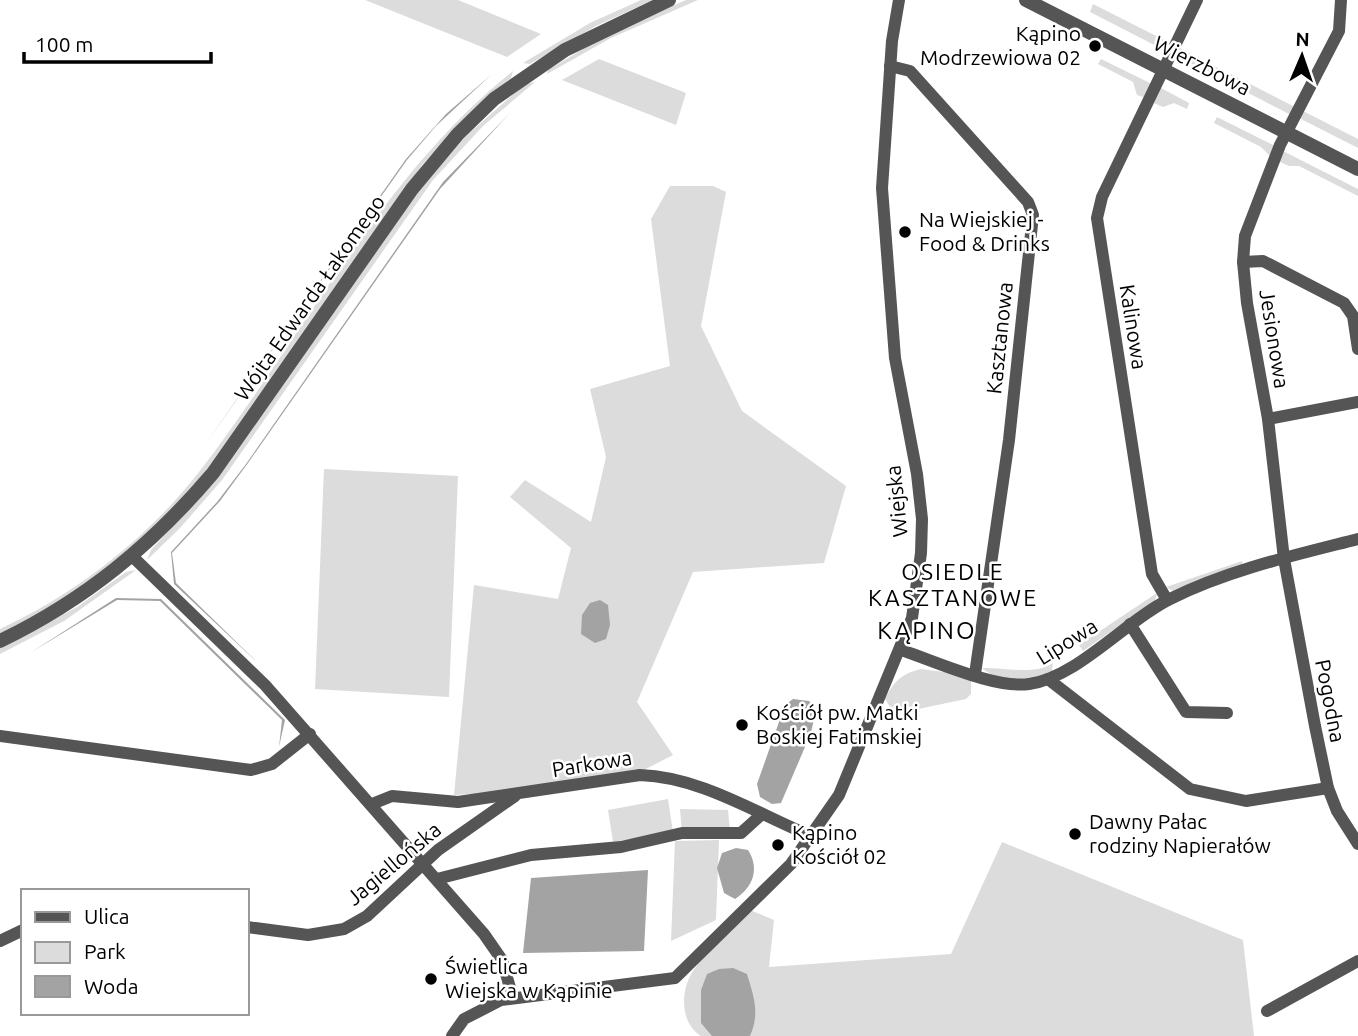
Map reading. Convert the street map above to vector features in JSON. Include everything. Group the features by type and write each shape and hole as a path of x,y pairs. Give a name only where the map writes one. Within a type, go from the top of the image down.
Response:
{"street":[{"name":"Wójta Edwarda Łakomego","path":"0,641 71,603 133,557 181,511 213,473 412,189 458,134 494,99 565,50 669,0"},
{"name":"Wiejska","path":"452,1036 464,1019 478,1010 513,998 676,978 791,864 839,795 912,618 922,519 895,358 882,188 890,65 899,0"},
{"name":"Wierzbowa","path":"1026,0 1358,169"},
{"name":"Kalinowa","path":"1167,600 1152,574 1097,218 1102,197 1197,0"},
{"name":"Jesionowa","path":"1284,559 1268,419 1247,303 1243,262 1245,236 1287,132 1339,31 1341,0"},
{"name":"Kasztanowa","path":"890,65 910,71 1028,202 1033,215 1009,440 975,674"},
{"path":"1243,262 1263,261 1344,303 1353,316 1358,349"},
{"path":"1268,419 1358,402"},
{"name":"Lipowa","path":"901,650 1019,685 1048,679 1167,600 1223,577 1358,538"},
{"path":"133,557 265,685 437,879 497,950 506,970 513,998"},
{"name":"Pogodna","path":"1284,559 1328,788 1337,811 1358,844"},
{"name":"Lipowa","path":"1129,624 1186,712 1227,713"},
{"path":"1048,679 1190,789 1246,801 1328,788"},
{"path":"0,736 251,769 272,764 310,734"},
{"name":"Parkowa","path":"372,804 392,796 458,802 515,796 640,775 669,776 809,835"},
{"name":"Jagiellońska","path":"248,927 308,935 344,929 367,916 423,864 515,796"},
{"path":"437,879 531,855 621,847 682,833 741,832 761,815"},
{"path":"0,941 21,931"},
{"path":"1267,1011 1358,961"}],"green space":[{"path":"365,0 458,0 541,34 507,57"},
{"path":"641,0 653,0 596,26 530,64 523,63 590,23"},
{"path":"686,0 698,0 611,38 547,74 548,70 608,34"},
{"path":"1093,4 1172,44 1168,52 1090,12"},
{"path":"1180,48 1218,68 1215,74 1176,57"},
{"path":"599,59 686,93 676,125 562,80"},
{"path":"1101,59 1152,84 1146,98 1137,95 1133,82 1098,64"},
{"path":"513,71 511,78 462,121 422,165 200,479 141,542 64,600 0,634 0,629 47,604 91,575 132,543 170,506 224,439 341,266 403,182 473,105"},
{"path":"1227,72 1295,107 1291,115 1223,80"},
{"path":"535,82 483,126 433,180 222,480 180,528 147,560 151,550 218,477 417,193 466,136 525,84"},
{"path":"1161,88 1189,103 1187,109 1174,103 1163,107 1154,103"},
{"path":"1303,111 1358,139 1358,148 1299,118"},
{"path":"1217,117 1275,146 1270,156 1261,147 1214,123"},
{"path":"1283,151 1358,189 1358,196 1299,166 1289,166 1278,161"},
{"path":"670,186 713,186 726,192 701,326 742,411 846,486 824,563 693,572 637,702 673,755 640,772 512,792 454,795 474,585 558,599 571,548 510,497 525,480 591,522 606,457 590,389 670,366 651,219"},
{"path":"324,469 458,476 449,697 315,689"},
{"path":"1242,561 1243,566 1173,591 1166,587"},
{"path":"136,570 64,621 0,654 0,648 77,607 126,572"},
{"path":"1157,593 1155,601 1083,651 1079,645"},
{"path":"1053,663 1052,671 1035,677 1016,679 998,676 982,668 1028,670"},
{"path":"921,669 952,673 971,681 971,694 966,699 893,712 885,699 892,687 903,676"},
{"path":"668,799 673,832 613,842 608,810"},
{"path":"680,809 728,810 730,831 682,833"},
{"path":"719,840 716,920 671,941 675,841"},
{"path":"1002,842 1243,940 1254,1036 701,1036 689,1023 684,997 693,971 712,947 750,910 774,920 769,967 951,954"}],"water":[{"path":"492,74 436,126 407,160 204,446 406,159 446,114"},
{"path":"511,112 440,189 248,463 220,501 172,553 176,583 260,665 174,584 171,552 217,502 246,464 443,182"},
{"path":"116,598 161,599 285,720 279,747 282,720 160,601 117,600 30,653"},
{"path":"600,600 608,605 610,625 606,639 595,643 581,634 582,615 590,603"},
{"path":"793,699 809,701 816,709 811,733 781,803 772,804 760,797 757,784 785,705"},
{"path":"736,848 748,850 754,871 746,889 735,899 724,893 717,868 722,853"},
{"path":"648,870 644,951 523,953 531,878"},
{"path":"733,968 747,974 755,1005 753,1028 750,1036 712,1036 701,1023 701,990 707,974 719,969"}],"place":[{"name":"Kąpino Modrzewiowa 02","path":"1095,46"},
{"name":"Na Wiejskiej - Food & Drinks","path":"905,232"},
{"name":"Kościół pw. Matki Boskiej Fatimskiej","path":"742,725"},
{"name":"Dawny Pałac rodziny Napierałów","path":"1075,834"},
{"name":"Kąpino Kościół 02","path":"778,845"},
{"name":"Świetlica Wiejska w Kąpinie","path":"431,979"}],"district":[{"name":"OSIEDLE KASZTANOWE","path":"953,585"},
{"name":"KĄPINO","path":"927,631"}]}
